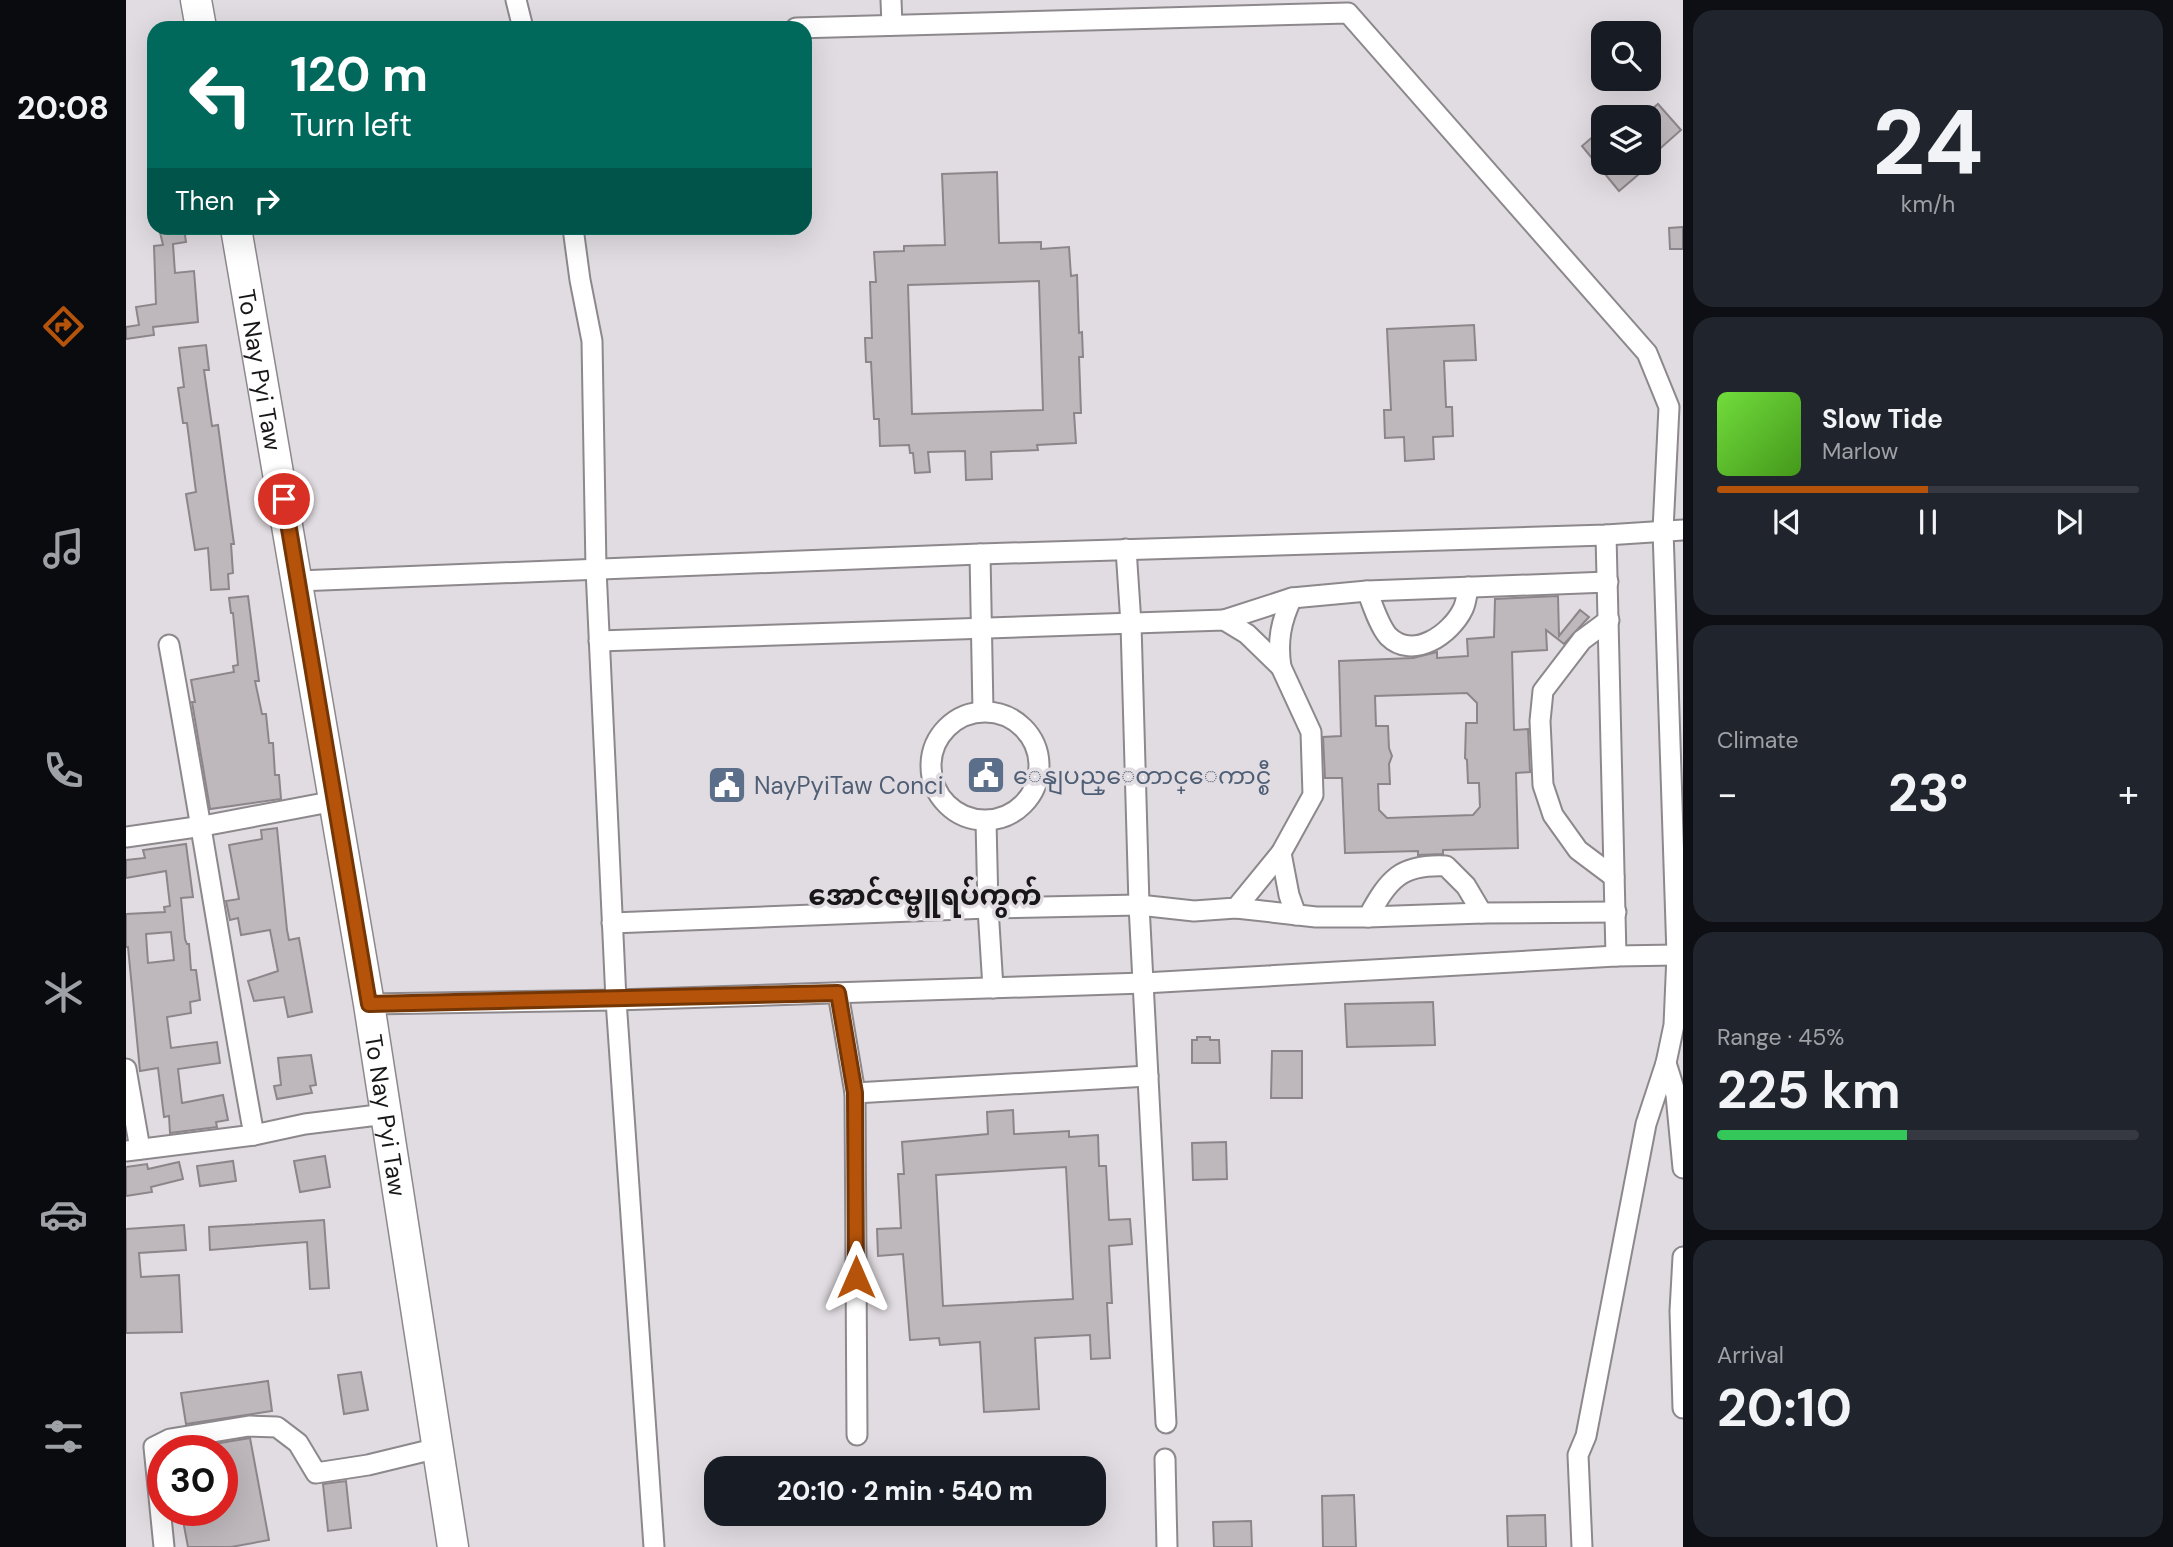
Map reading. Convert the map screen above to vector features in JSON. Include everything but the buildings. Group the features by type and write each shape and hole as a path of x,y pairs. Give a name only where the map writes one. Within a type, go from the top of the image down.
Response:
{"main road":[{"path":"196,0 200,21"},
{"name":"To Nay Pyi Taw","path":"237,235 299,581 369,1004 453,1547"}],"street":[{"path":"516,0 521,21"},
{"path":"891,0 892,25"},
{"path":"812,28 1348,13 1647,353 1669,407 1679,954 1674,1025 1666,1063 1646,1124 1586,1436 1578,1455 1582,1547"},
{"path":"574,235 592,341 596,569 615,1000 654,1547"},
{"path":"299,581 1126,549 1606,535 1673,530"},
{"path":"1606,535 1616,956"},
{"path":"1126,549 1131,624 1139,905 1166,1423"},
{"path":"980,555 984,711"},
{"path":"600,641 1224,620 1293,598 1367,591 1608,582"},
{"path":"1367,591 1387,634 1398,643 1417,645 1447,633 1464,608 1468,587"},
{"path":"1236,908 1281,853 1314,795 1311,732 1281,667 1278,647 1283,618 1293,598"},
{"path":"1224,620 1247,634 1281,667"},
{"path":"1609,620 1582,640 1543,691 1540,721 1543,785 1553,815 1577,850 1615,877"},
{"path":"169,645 203,826 229,1000 254,1135"},
{"path":"984,711 1001,713 1018,722 1031,736 1038,753 1040,774 1034,792 1021,807 1005,817 986,821 965,817 949,807 937,792 931,774 934,747 948,725 965,715 984,711"},
{"path":"126,837 203,826 335,801"},
{"path":"986,821 993,988"},
{"path":"1281,853 1289,895 1296,915"},
{"path":"1368,918 1381,894 1399,875 1422,865 1446,866 1466,886 1482,913"},
{"path":"612,923 988,908 1139,905 1194,911 1236,908 1296,915 1368,918 1482,913 1616,912"},
{"path":"369,1004 615,1000 1144,983 1679,954"},
{"path":"838,993 855,1093 857,1435"},
{"path":"1666,1063 1676,1095 1683,1168"},
{"path":"126,1069 133,1150 254,1135 305,1124 386,1114"},
{"path":"855,1093 1148,1076"},
{"path":"1683,1257 1680,1311 1683,1408"},
{"path":"164,1547 154,1447 170,1439 250,1426 277,1427 298,1443 316,1473 368,1465 438,1448"},
{"path":"1165,1459 1167,1547"}],"place":[{"name":"ေနျပည္ေတာင္ေကာင္စီ","path":"986,775"},
{"name":"NayPyiTaw Conci","path":"727,785"}],"district":[{"name":"အောင်ဇမ္ဗူရပ်ကွက်","path":"925,895"}],"route":[{"path":"284,499 369,1004 838,993 855,1093 856,1277"}]}
